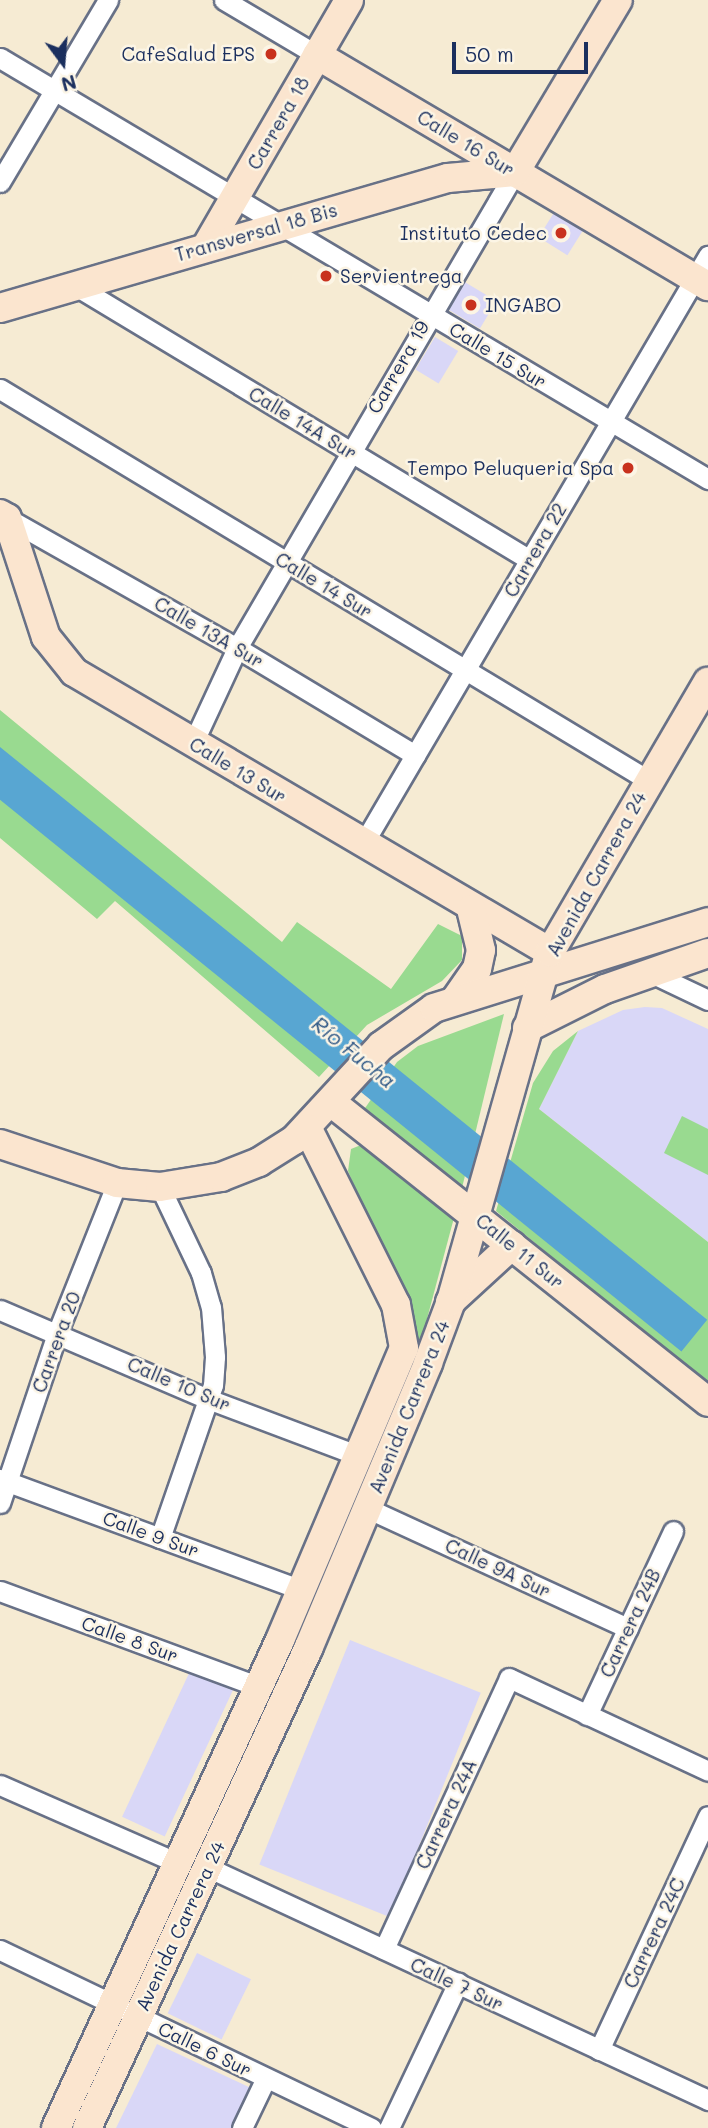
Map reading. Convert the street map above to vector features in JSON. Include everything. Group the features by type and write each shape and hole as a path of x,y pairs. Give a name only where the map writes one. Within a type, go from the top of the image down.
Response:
{"main road":[{"name":"Carrera 18","path":"206,247 349,0"},
{"name":"Carrera 19","path":"515,172 618,0"},
{"name":"Calle 16 Sur","path":"317,55 515,172 704,273"},
{"name":"Transversal 18 Bis","path":"0,308 448,178 515,172"},
{"name":"Calle 13 Sur","path":"3,516 38,618 65,664 471,909 546,964"},
{"name":"Avenida Carrera 24","path":"87,2128 369,1509 451,1301 546,964 648,780 708,682"},
{"path":"455,1000 477,969 481,950 471,909"},
{"path":"0,1144 117,1183 160,1186 201,1182 240,1170 307,1129 381,1046 415,1019 546,964 708,922"},
{"path":"527,1028 559,1009 649,972 708,953"},
{"name":"Calle 11 Sur","path":"331,1102 478,1206 512,1245 708,1402"},
{"name":"Avenida Carrera 24","path":"56,2128 259,1687 404,1348 396,1305 307,1129"},
{"path":"404,1348 512,1245"}],"street":[{"path":"0,182 108,0"},
{"name":"Calle 16 Sur","path":"224,0 317,55"},
{"name":"Calle 15 Sur","path":"0,58 708,479"},
{"name":"Carrera 19","path":"193,743 237,648 428,314 515,172"},
{"name":"Carrera 22","path":"363,844 611,422 704,273"},
{"name":"Calle 14A Sur","path":"76,286 530,560"},
{"name":"Calle 14 Sur","path":"0,389 648,780"},
{"name":"Calle 13A Sur","path":"3,516 237,648 415,755"},
{"path":"649,972 708,1000"},
{"name":"Carrera 20","path":"0,1503 4,1480 58,1331 117,1183"},
{"path":"160,1186 201,1273 211,1307 215,1357 208,1399 160,1538"},
{"name":"Calle 10 Sur","path":"0,1310 58,1331 208,1399 360,1456"},
{"name":"Calle 9 Sur","path":"4,1480 302,1590"},
{"name":"Calle 9A Sur","path":"369,1509 628,1628"},
{"name":"Carrera 24B","path":"587,1715 673,1531"},
{"name":"Calle 8 Sur","path":"0,1591 259,1687"},
{"name":"Carrera 24A","path":"384,1949 509,1678 587,1715"},
{"path":"587,1715 708,1771"},
{"path":"0,1784 178,1863"},
{"name":"Carrera 24C","path":"599,2050 708,1816"},
{"name":"Calle 7 Sur","path":"207,1867 708,2101"},
{"name":"Calle 6 Sur","path":"0,1950 372,2128"},
{"path":"389,2128 458,1983"},
{"path":"242,2128 266,2078"}],"shaded area":[{"name":"Instituto Cedec","path":"555,211 584,229 567,255 539,237"},
{"name":"INGABO","path":"463,281 496,301 480,329 447,308"},
{"path":"435,337 458,351 439,383 415,370"},
{"path":"662,1008 708,1029 708,1242 539,1109 578,1031 623,1010"},
{"path":"350,1640 481,1693 390,1917 259,1864"},
{"path":"191,1669 234,1689 165,1837 122,1817"},
{"path":"197,1953 251,1979 222,2040 168,2013"},
{"path":"157,2044 251,2088 232,2128 116,2128"}],"green space":[{"path":"0,710 282,942 297,922 391,989 438,924 462,936 462,960 442,981 367,1025 319,1077 115,901 97,919 0,838"},
{"path":"504,1014 462,1188 363,1111 397,1062 418,1046"},
{"path":"578,1031 539,1109 708,1242 708,1385 496,1211 533,1083 553,1051"},
{"path":"682,1116 708,1129 708,1175 664,1153"},
{"path":"366,1143 455,1214 420,1345 348,1171 351,1149"}],"water":[{"name":"Río Fucha","path":"0,747 707,1320 681,1352 0,800"}],"place":[{"name":"CafeSalud EPS","path":"271,54"},
{"name":"Instituto Cedec","path":"561,233"},
{"name":"Servientrega","path":"326,276"},
{"name":"INGABO","path":"471,305"},
{"name":"Tempo Peluqueria Spa","path":"628,468"}]}
